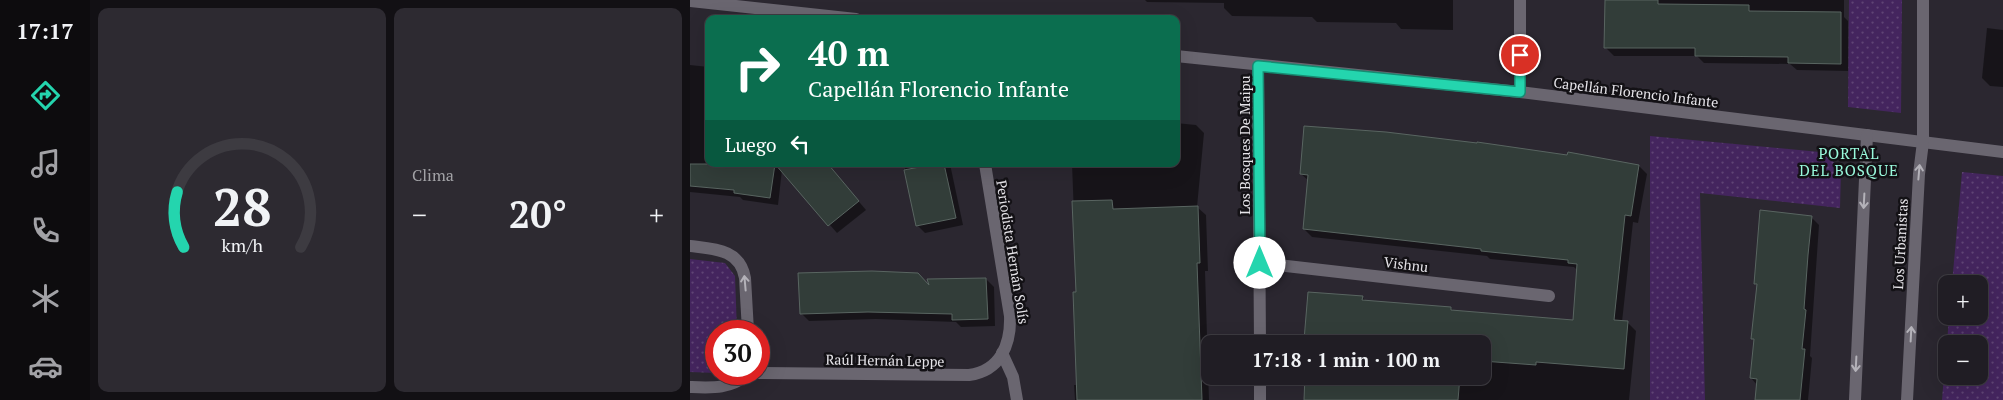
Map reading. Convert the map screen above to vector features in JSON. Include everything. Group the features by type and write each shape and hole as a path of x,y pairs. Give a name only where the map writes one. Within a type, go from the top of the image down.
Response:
{"street":[{"path":"1520,0 1520,92"},
{"name":"Los Urbanistas","path":"1907,400 1919,174 1923,142 1923,0"},
{"path":"690,1 819,15"},
{"name":"Capellán Florencio Infante","path":"1180,56 1520,92 2003,152"},
{"name":"Los Bosques De Maipu","path":"1258,66 1260,335"},
{"path":"1855,400 1867,135"},
{"name":"Periodista Hernán Solís","path":"985,167 1010,316 1010,339 1002,353"},
{"path":"690,246 718,249 731,254 737,260 744,271 747,320"},
{"name":"Vishnu","path":"1260,263 1549,296"},
{"path":"1002,353 1016,386 1017,400"},
{"name":"Raúl Hernán Leppe","path":"770,373 969,375 978,374 985,370 1002,353"},
{"path":"690,387 716,388 732,385"},
{"path":"1260,385 1260,400"}],"shaded area":[{"path":"1849,0 1902,0 1901,113 1848,107"},
{"path":"1650,136 1820,152 1831,159 1841,170 1840,208 1700,193 1705,400 1650,400"},
{"path":"1962,172 2003,176 2003,400 1942,400 1943,385 1988,385 1988,335 1948,335 1948,325 1988,325 1988,275 1953,275"},
{"path":"690,259 725,263 735,276 737,320 705,320 705,373 690,372"}],"building":[{"path":"1605,0 1658,0 1658,4 1749,5 1749,11 1841,12 1841,64 1788,63 1788,57 1695,56 1695,48 1604,48"},
{"path":"1304,126 1386,132 1477,142 1567,155 1568,152 1639,165 1631,216 1625,215 1614,320 1628,321 1624,369 1536,362 1536,365 1491,362 1491,335 1304,335 1308,292 1363,296 1362,300 1451,307 1451,310 1573,320 1577,264 1568,263 1568,260 1303,229 1308,175 1300,174"},
{"path":"690,164 705,164 705,167 775,167 770,198 734,193 734,190 690,186"},
{"path":"778,167 831,167 859,201 828,226"},
{"path":"920,167 945,167 956,218 916,226 904,170"},
{"path":"1112,200 1113,209 1198,206 1200,263 1197,263 1202,400 1077,400 1073,292 1076,292 1072,201"},
{"path":"1760,210 1812,216 1804,309 1806,310 1802,349 1805,349 1800,400 1755,400 1757,379 1750,378 1754,339 1751,339 1757,284 1754,284"},
{"path":"872,271 918,273 929,285 927,279 986,278 988,319 952,320 952,314 868,312 800,314 798,273"},
{"path":"1305,385 1459,385 1458,400 1304,400"}],"district":[{"name":"PORTAL DEL BOSQUE","path":"1849,162"}],"route":[{"path":"1260,263 1258,66 1520,92 1520,55"}]}
